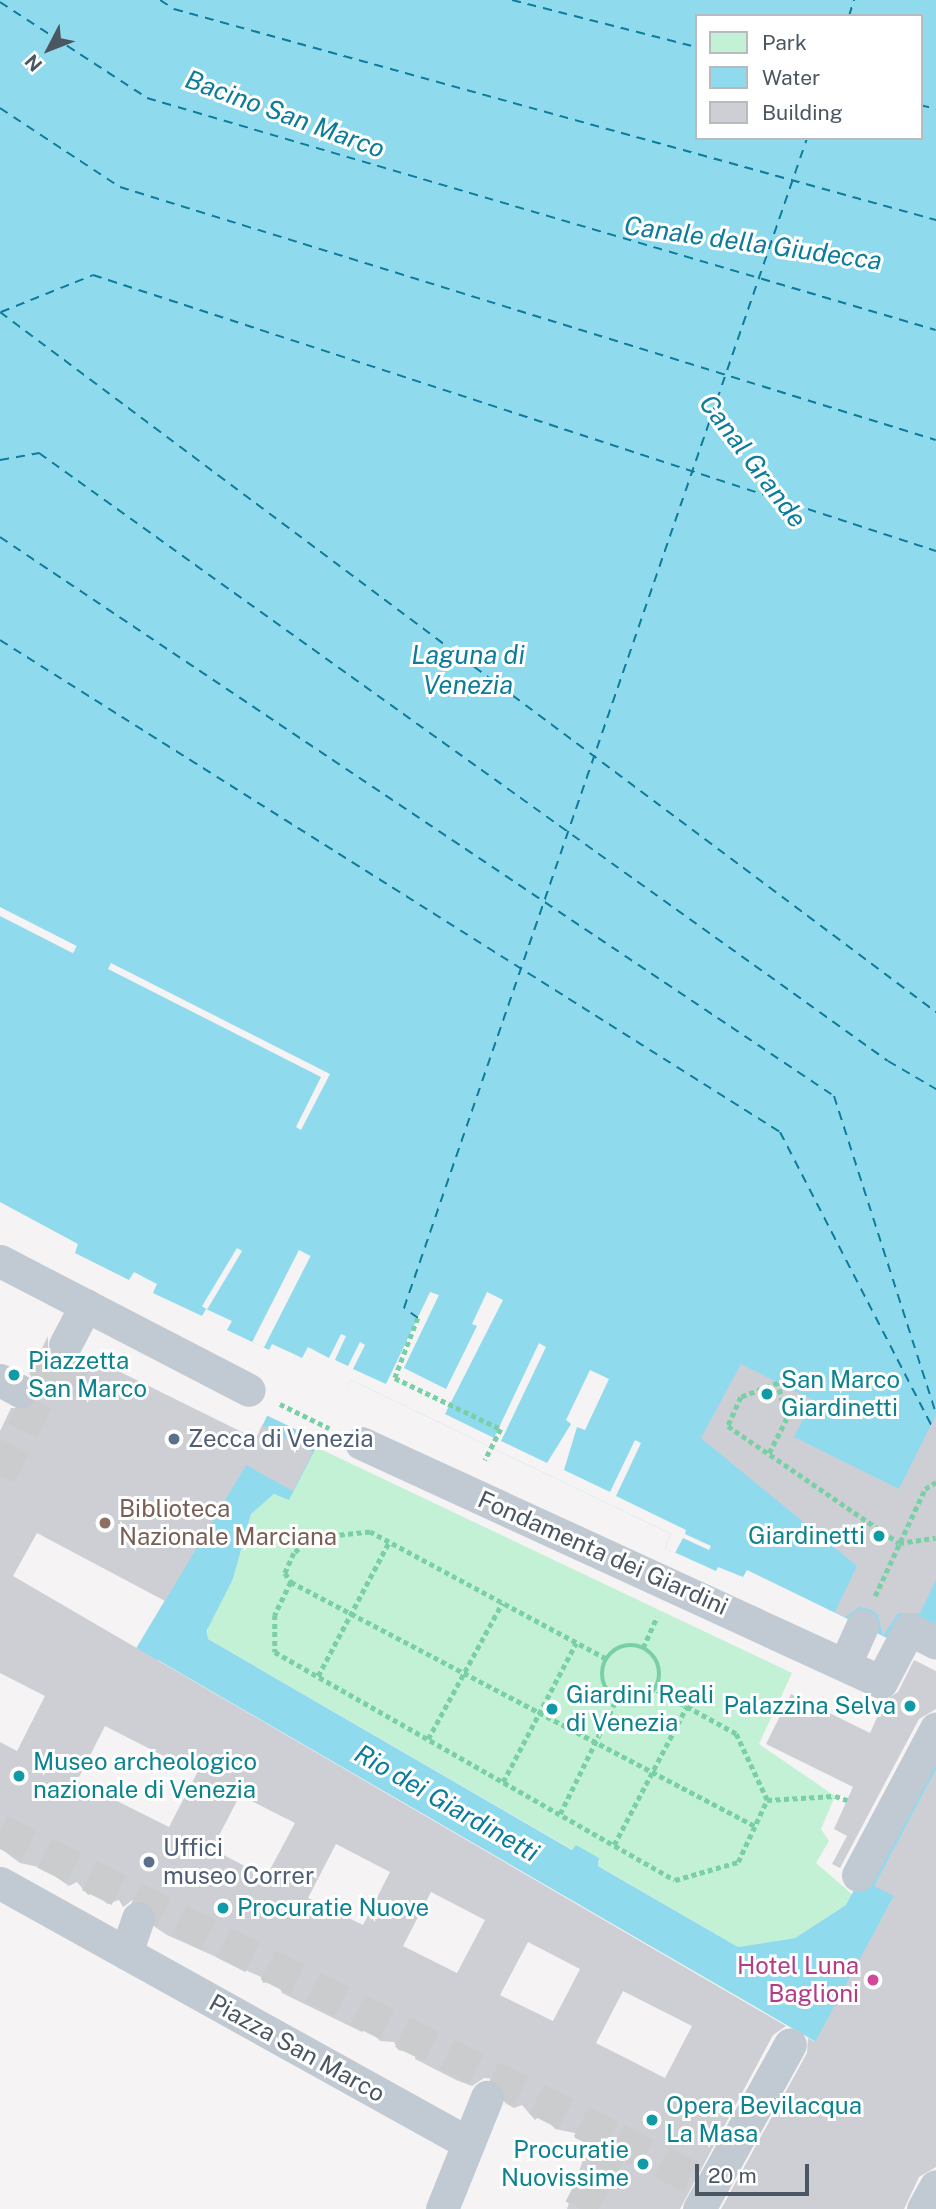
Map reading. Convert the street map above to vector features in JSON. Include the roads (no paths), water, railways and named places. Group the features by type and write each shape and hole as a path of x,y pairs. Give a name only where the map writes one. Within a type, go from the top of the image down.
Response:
{"street":[{"path":"0,1261 249,1390"},
{"path":"65,1345 86,1305"},
{"name":"Fondamenta dei Giardini","path":"361,1443 845,1664 887,1690 909,1629 935,1657"},
{"path":"845,1664 862,1626"},
{"path":"863,1862 936,1728"},
{"name":"Piazza San Marco","path":"0,1883 468,2143"},
{"path":"126,1953 138,1918"},
{"path":"701,2191 790,2044"},
{"path":"444,2208 487,2097"},
{"path":"923,2209 936,2186"}],"water":[{"name":"Laguna di Venezia","path":"0,0 936,0 936,1631 893,1641 747,1570 743,1577 718,1567 716,1571 665,1548 671,1534 351,1380 289,1500 274,1494 251,1514 233,1579 207,1630 208,1639 572,1850 576,1845 599,1858 598,1866 738,1947 795,1938 846,1905 936,1737 936,1818 816,2042 158,1660 106,1699 258,1444 256,1439 296,1355 272,1344 269,1350 227,1330 232,1321 206,1309 202,1316 153,1293 157,1284 134,1272 129,1280 75,1253 78,1244 0,1202"}],"tunnel":[{"path":"0,1475 53,1368 91,1386"},
{"path":"0,1830 617,2139 580,2209"},
{"path":"617,2139 691,2177"}],"place":[{"name":"Piazzetta San Marco","path":"14,1375"},
{"name":"San Marco Giardinetti","path":"767,1394"},
{"name":"Zecca di Venezia","path":"174,1439"},
{"name":"Biblioteca Nazionale Marciana","path":"105,1523"},
{"name":"Giardinetti","path":"879,1536"},
{"name":"Palazzina Selva","path":"910,1706"},
{"name":"Giardini Reali di Venezia","path":"552,1709"},
{"name":"Museo archeologico nazionale di Venezia","path":"19,1776"},
{"name":"Uffici museo Correr","path":"149,1862"},
{"name":"Procuratie Nuove","path":"223,1908"},
{"name":"Hotel Luna Baglioni","path":"873,1980"},
{"name":"Opera Bevilacqua La Masa","path":"652,2120"},
{"name":"Procuratie Nuovissime","path":"643,2164"}],"water label":[{"name":"Bacino San Marco","path":"285,114"},
{"name":"Canale della Giudecca","path":"753,243"},
{"name":"Canal Grande","path":"753,461"},
{"name":"Rio dei Giardinetti","path":"447,1803"}]}
